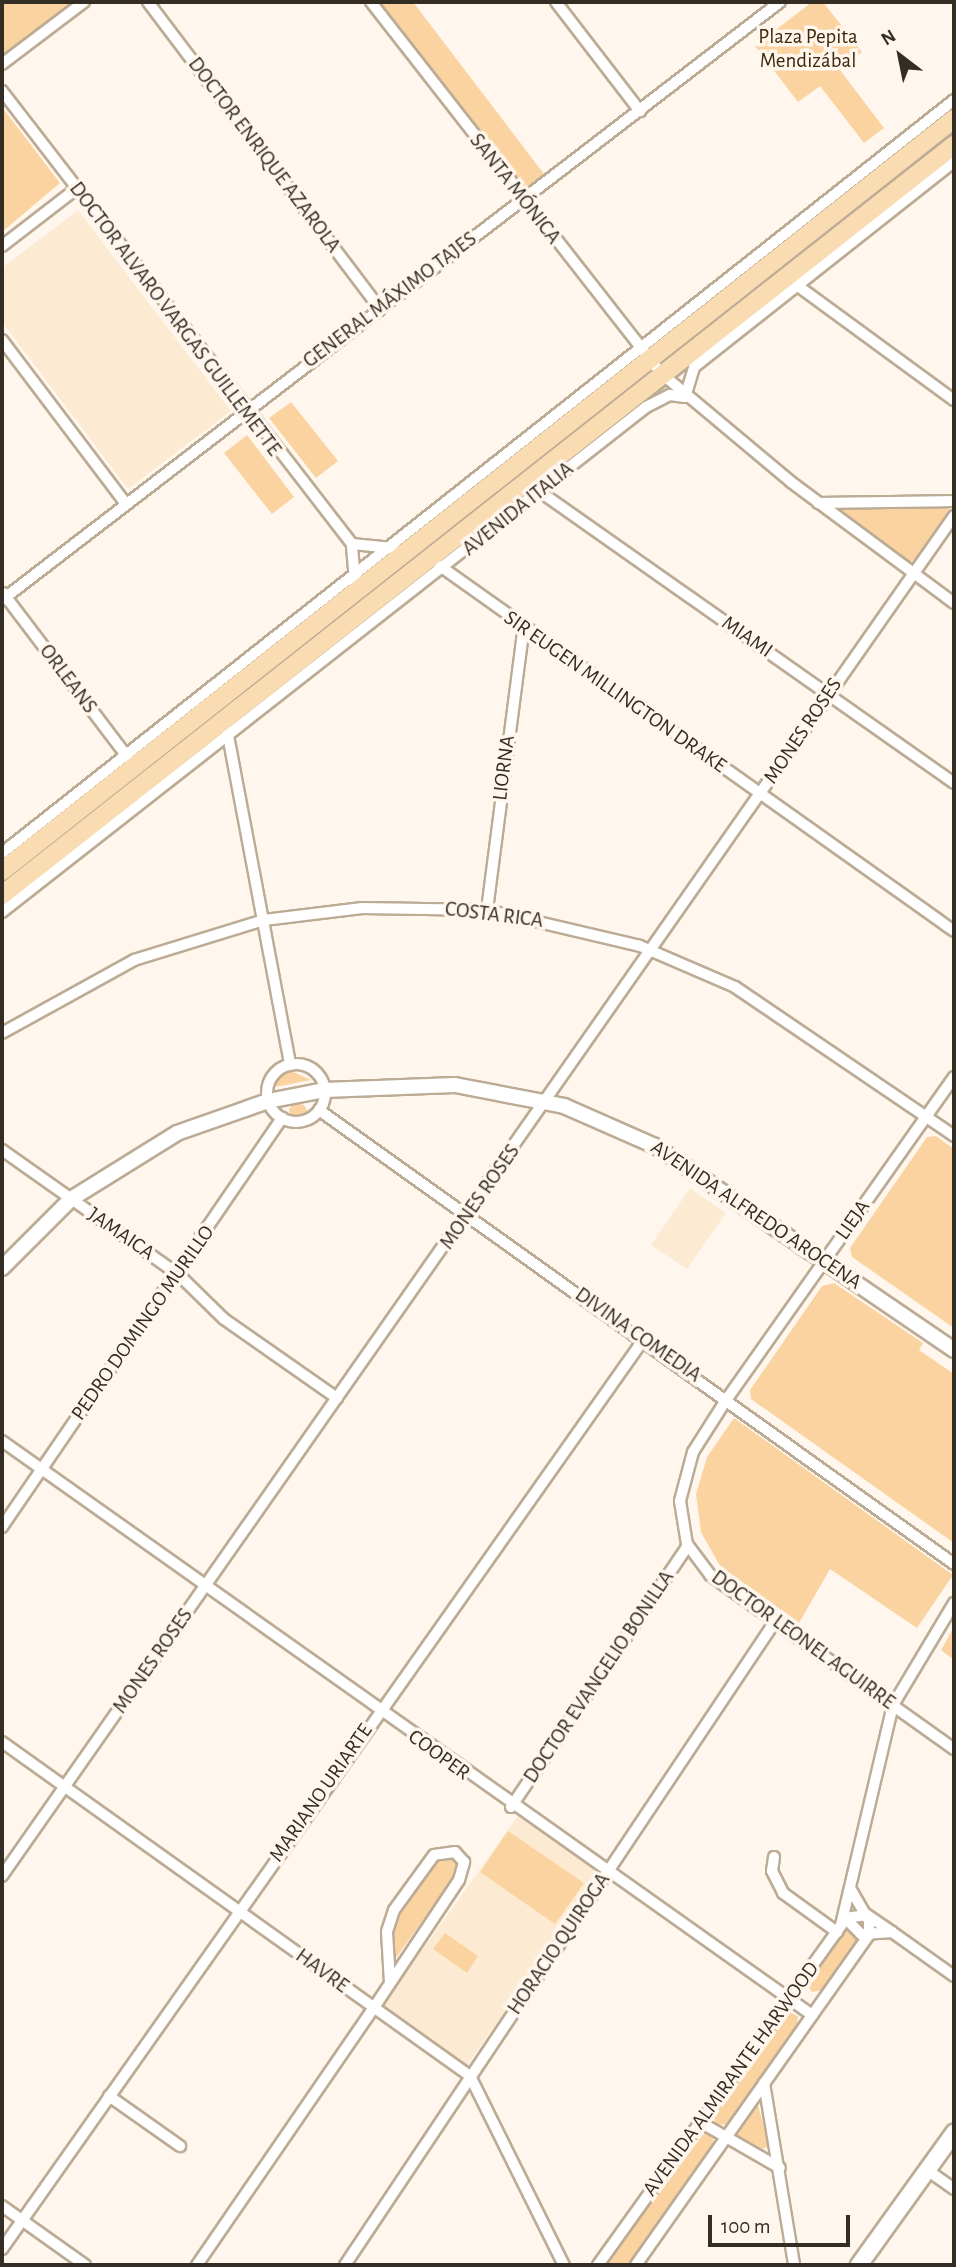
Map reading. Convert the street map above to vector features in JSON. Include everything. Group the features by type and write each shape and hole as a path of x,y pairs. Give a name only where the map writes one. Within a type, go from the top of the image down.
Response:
{"main road":[{"name":"AVENIDA ITALIA","path":"2,895 293,676 430,557 594,404 650,360 701,312 885,165 954,119"},
{"name":"AVENIDA ITALIA","path":"2,871 131,761 281,643 351,598 430,557 669,369 745,319 954,145"},
{"path":"669,369 701,312"},
{"path":"606,418 650,360"},
{"path":"859,2265 954,2133"}],"street":[{"path":"2,64 84,2"},
{"name":"DOCTOR ENRIQUE AZAROLA","path":"148,2 379,307"},
{"name":"SANTA MÓNICA","path":"371,2 522,201 650,360 669,369 685,397 818,503 954,603"},
{"path":"556,2 640,111"},
{"name":"GENERAL MÁXIMO TAJES","path":"3,596 379,307 640,111 773,4"},
{"name":"DOCTOR ALVARO VARGAS GUILLEMETTE","path":"2,92 245,411 352,544"},
{"name":"AVENIDA ITALIA","path":"885,165 954,100"},
{"name":"AVENIDA ITALIA","path":"745,319 798,286 952,167"},
{"path":"2,246 76,189"},
{"path":"798,286 954,400"},
{"path":"701,312 722,336"},
{"name":"AVENIDA ITALIA","path":"281,643 355,577 608,376 638,345 701,312"},
{"name":"AVENIDA ITALIA","path":"430,557 539,491 646,407 670,395 685,397 690,372 722,336"},
{"path":"2,340 126,503"},
{"path":"594,404 606,418"},
{"name":"MIAMI","path":"539,491 954,783"},
{"path":"818,503 954,501"},
{"name":"MONES ROSES","path":"2,1877 653,951 828,694 954,516"},
{"path":"351,598 355,577 352,544 391,548 430,557"},
{"name":"SIR EUGEN MILLINGTON DRAKE","path":"430,557 524,627 954,931"},
{"name":"ORLEANS","path":"3,596 131,761"},
{"name":"LIORNA","path":"487,910 524,627"},
{"path":"226,728 290,1065"},
{"name":"AVENIDA ITALIA","path":"2,912 226,728"},
{"name":"AVENIDA ITALIA","path":"2,853 131,761"},
{"name":"COSTA RICA","path":"2,1032 134,960 264,920 373,908 487,910 653,951 735,987 954,1136"},
{"path":"290,1065 315,1072 324,1090 319,1110 303,1121 282,1118 268,1101 271,1078 290,1065"},
{"name":"LIEJA","path":"727,1397 954,1077"},
{"name":"AVENIDA ALFREDO AROCENA","path":"2,1268 71,1199 177,1133 268,1101 297,1094 428,1083 547,1102 655,1146 954,1350"},
{"name":"DIVINA COMEDIA","path":"319,1110 727,1397 954,1564"},
{"name":"PEDRO DOMINGO MURILLO","path":"2,1527 178,1274 282,1118"},
{"name":"JAMAICA","path":"2,1150 178,1274 224,1319 337,1398"},
{"name":"MARIANO URIARTE","path":"2,2249 378,1711 644,1339"},
{"name":"DOCTOR LEONEL AGUIRRE","path":"727,1397 693,1452 680,1488 688,1546 710,1575 954,1749"},
{"name":"COOPER","path":"2,1441 511,1807 812,2015"},
{"name":"DOCTOR EVANGELIO BONILLA","path":"511,1807 688,1546"},
{"name":"AVENIDA ALMIRANTE HARWOOD","path":"598,2265 845,1918 893,1706 954,1603"},
{"name":"HORACIO QUIROGA","path":"345,2265 774,1623"},
{"name":"HAVRE","path":"2,1742 470,2076 564,2265"},
{"path":"197,2265 373,2009 464,1871 455,1852 435,1855 394,1910 387,1932 390,1982"},
{"path":"774,1857 772,1871 783,1893 837,1932"},
{"path":"850,1888 867,1916 869,1935"},
{"path":"845,1918 867,1916 954,1976"},
{"path":"845,1918 869,1935 892,1932"},
{"name":"AVENIDA ALMIRANTE HARWOOD","path":"636,2265 869,1935"},
{"path":"764,2083 794,2265"},
{"path":"109,2095 180,2146"},
{"path":"700,2122 780,2168"},
{"path":"927,2170 954,2189"},
{"path":"2,2206 85,2265"}],"shaded area":[{"path":"78,210 231,411 128,489 2,322 2,268"},
{"path":"690,1188 726,1213 687,1269 651,1245"},
{"path":"518,1816 601,1873 466,2067 383,2005"}],"green space":[{"path":"2,2 73,2 2,56"},
{"path":"377,2 413,2 544,174 521,192"},
{"name":"Plaza Pepita Mendizábal","path":"812,2 823,2 862,52 840,70 884,128 864,143 820,86 798,102 755,46"},
{"path":"2,107 60,183 2,232"},
{"path":"954,125 954,136 713,319"},
{"path":"291,402 338,461 316,478 269,418"},
{"path":"593,412 596,417 434,540"},
{"path":"247,435 294,497 272,514 224,453"},
{"path":"951,506 918,559 910,562 833,507"},
{"path":"407,564 407,567 2,889 2,877"},
{"path":"291,1071 311,1080 275,1087 276,1080"},
{"path":"298,1103 304,1106 307,1112 304,1118 298,1121 292,1118 289,1112 292,1106"},
{"path":"936,1136 954,1149 954,1328 852,1257 850,1248 927,1137"},
{"path":"834,1283 923,1343 919,1350 954,1374 954,1543 751,1399 750,1390 822,1286"},
{"path":"734,1418 953,1575 917,1628 830,1569 799,1623 720,1566 701,1532 696,1494 707,1457"},
{"path":"954,1627 954,1660 941,1650"},
{"path":"508,1831 584,1883 555,1924 480,1872"},
{"path":"436,1856 456,1856 460,1869 395,1959 394,1918"},
{"path":"845,1928 861,1938 857,1946 823,1990 812,1992 806,1983"},
{"path":"445,1933 478,1956 467,1973 433,1949"},
{"path":"789,2012 798,2016 797,2028 729,2125 715,2124 714,2113"},
{"path":"757,2101 769,2146 763,2149 734,2134"},
{"path":"705,2132 713,2136 713,2147 629,2265 605,2265"}]}
